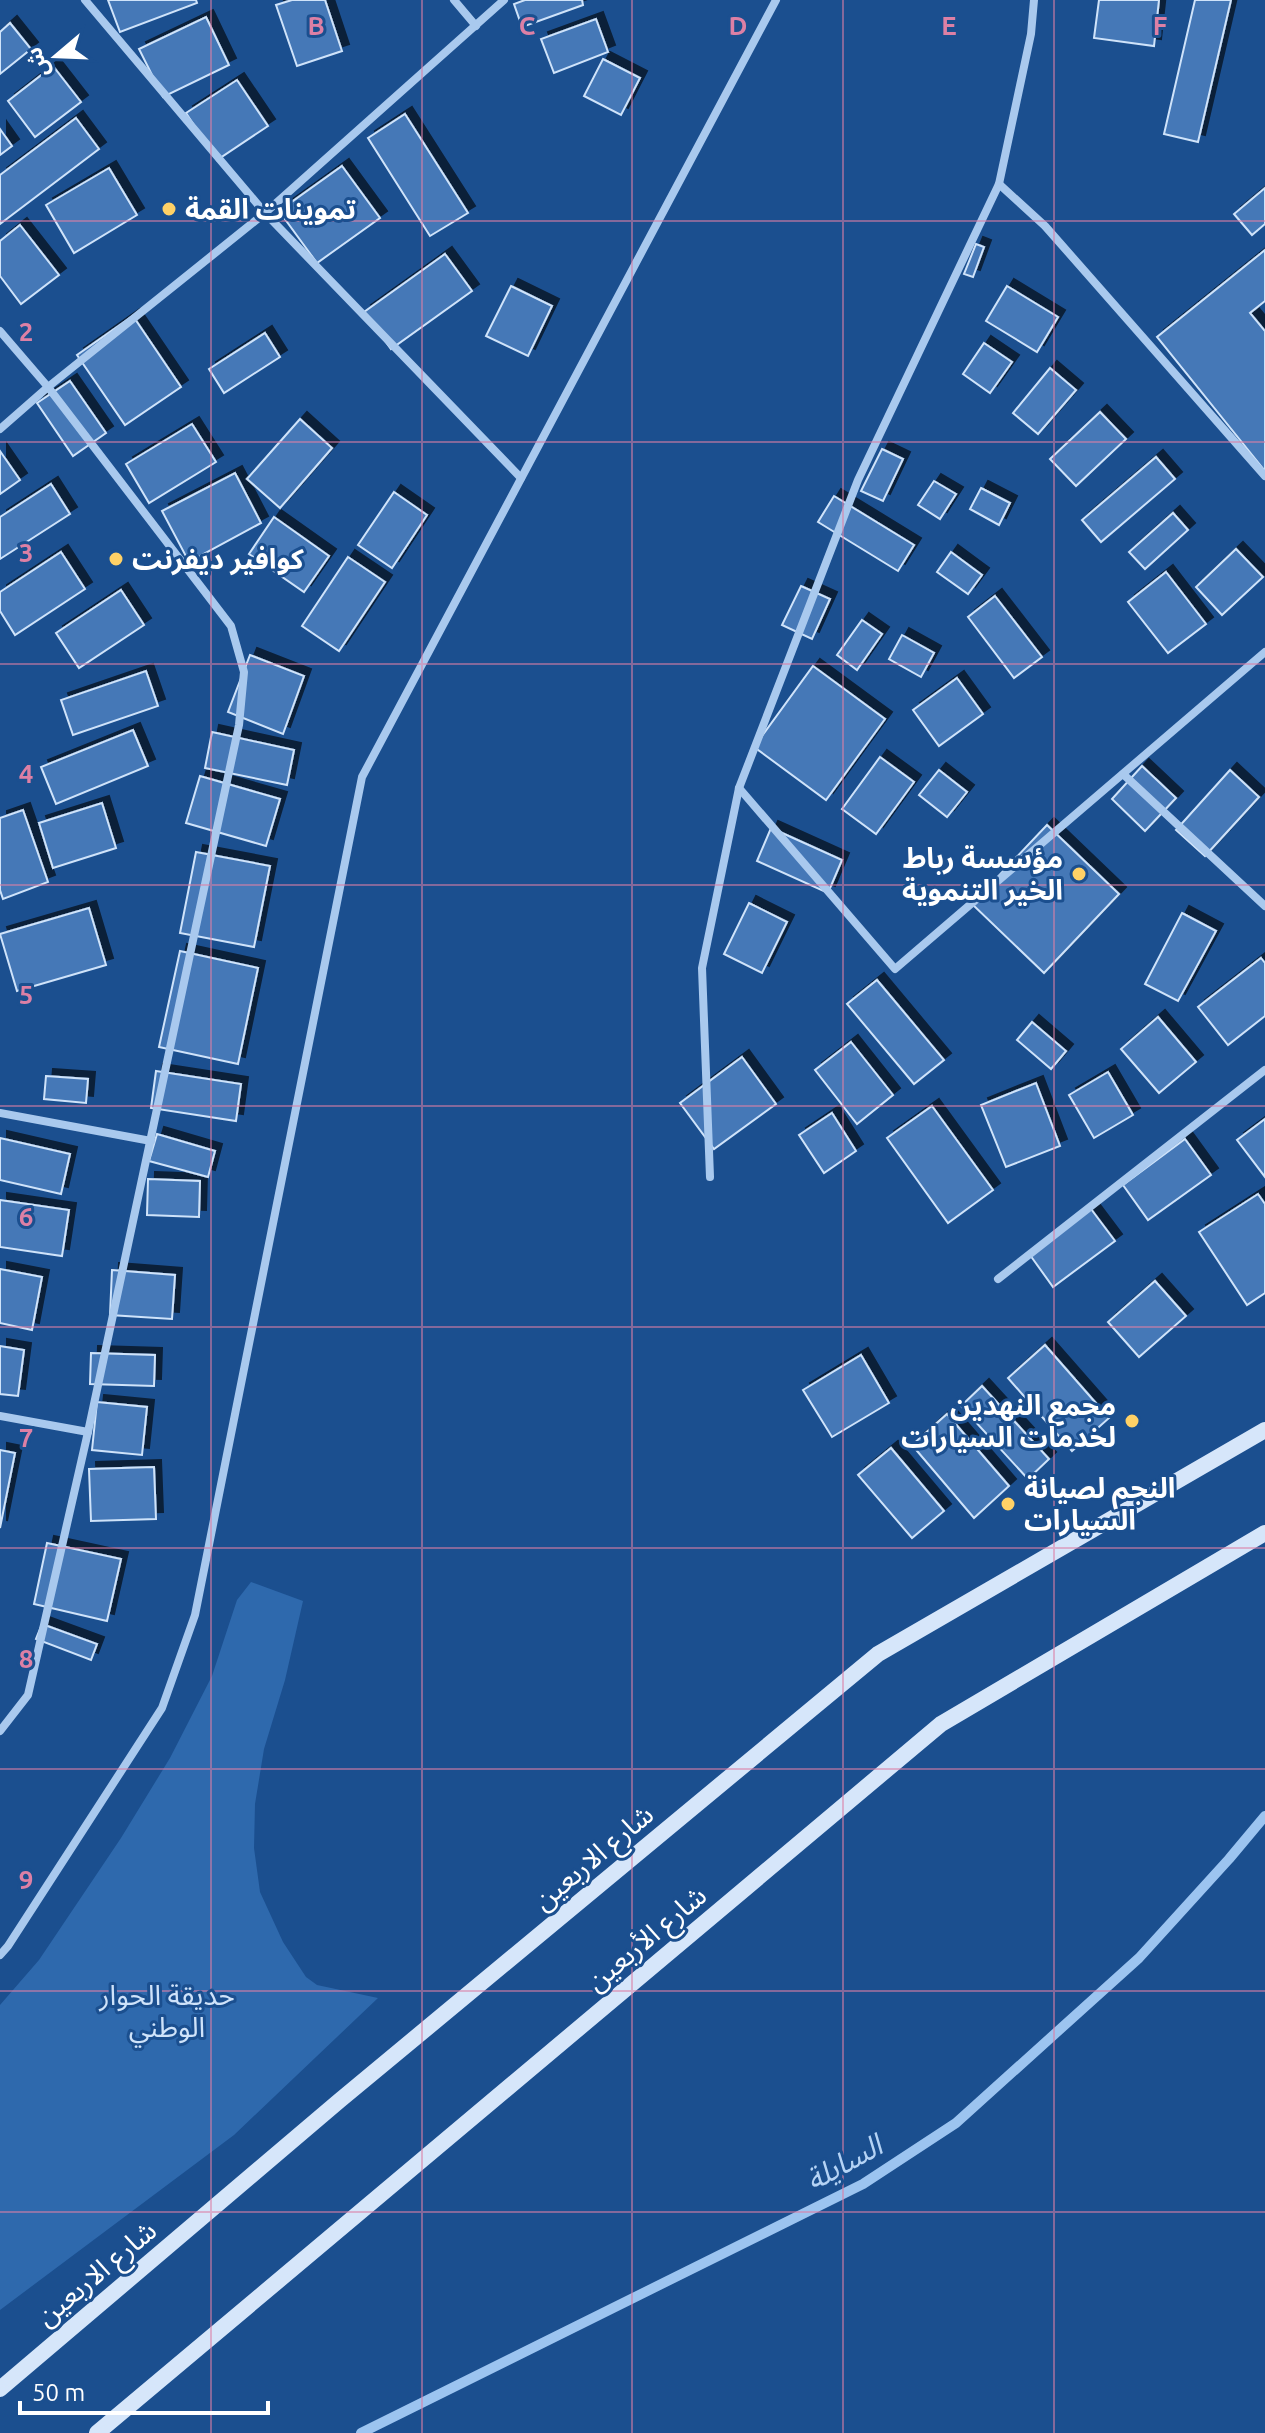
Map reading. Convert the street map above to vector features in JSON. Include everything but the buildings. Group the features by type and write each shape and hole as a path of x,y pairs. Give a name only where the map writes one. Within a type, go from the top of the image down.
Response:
{"main road":[{"name":"شارع الاربعين","path":"0,2389 327,2111 878,1654 1265,1430"},
{"name":"شارع الأربعين","path":"97,2433 941,1724 1265,1533"}],"street":[{"path":"85,0 265,213 521,478"},
{"path":"454,0 476,26"},
{"path":"0,429 265,213 504,0"},
{"path":"0,1955 162,1708 190,1628 362,777 776,0"},
{"path":"710,1177 702,968 739,788 858,480 999,184 1031,34 1034,0"},
{"path":"999,184 1045,226 1265,476"},
{"path":"0,331 48,387 231,626 244,672 239,725 88,1432 28,1695 0,1731"},
{"path":"739,788 895,969 1265,652"},
{"path":"1123,774 1265,906"},
{"path":"998,1279 1265,1070"},
{"path":"0,1113 151,1141"},
{"path":"0,1416 88,1432"}],"green space":[{"name":"حديقة الحوار الوطني","path":"251,1582 303,1601 285,1680 264,1749 255,1804 254,1848 260,1892 283,1942 306,1977 317,1985 378,1998 234,2135 0,2310 0,2005 39,1960 121,1838 170,1758 212,1676 237,1600"}],"waterway":[{"name":"السايلة","path":"361,2433 863,2184 956,2123 1139,1958 1265,1816"}],"place":[{"name":"تموينات القمة","path":"169,209"},
{"name":"كوافير ديفرنت","path":"116,559"},
{"name":"مؤسسة رباط الخير التنموية","path":"1079,874"},
{"name":"مجمع النهدين لخدمات السيارات","path":"1132,1421"},
{"name":"النجم لصيانة السيارات","path":"1008,1504"}]}
